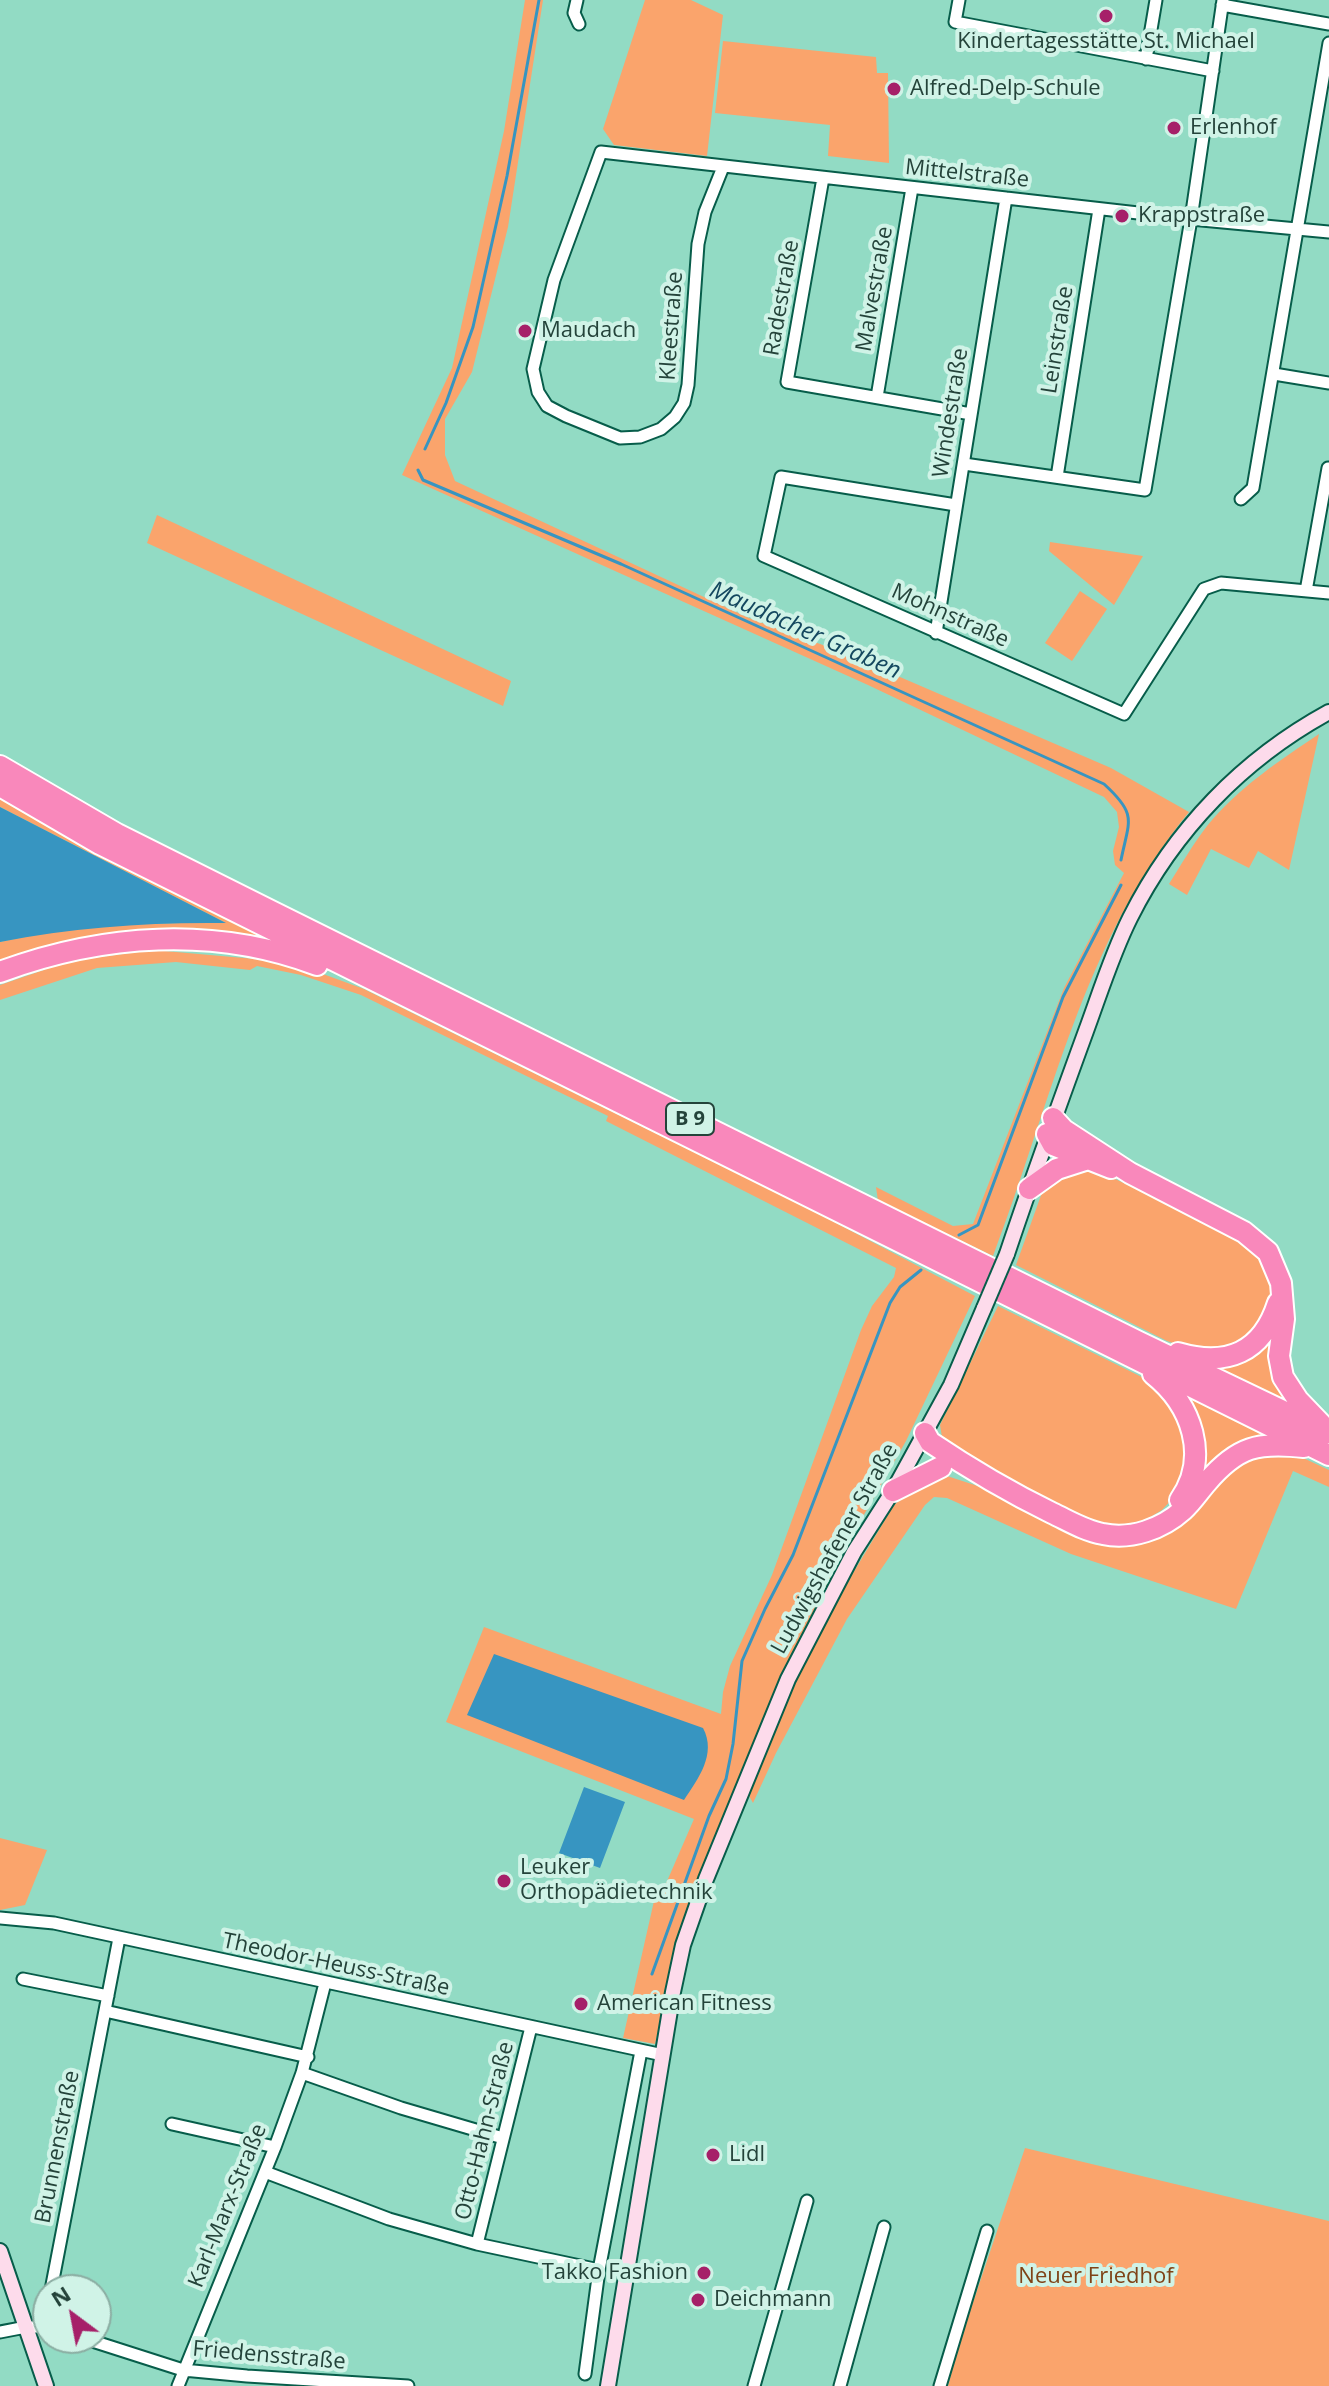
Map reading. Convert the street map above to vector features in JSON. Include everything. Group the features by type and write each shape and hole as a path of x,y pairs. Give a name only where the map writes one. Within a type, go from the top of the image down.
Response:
{"highway":[{"name":"B 9","path":"0,766 117,834 1133,1348"},
{"name":"B 9","path":"0,786 100,844 414,1002 1326,1442"},
{"path":"0,972 47,956 108,943 155,940 223,942 295,957 414,1002"},
{"path":"1130,1173 1085,1160 1053,1145 1054,1127 1130,1173 1258,1241 1274,1263 1282,1292 1284,1319 1279,1356 1283,1377 1326,1442"},
{"path":"1029,1189 1057,1169 1085,1160"},
{"path":"1133,1348 1199,1359 1234,1355 1262,1336 1275,1314 1282,1292"},
{"path":"1133,1348 1170,1387 1185,1410 1195,1435 1195,1464 1189,1487 1166,1522"},
{"path":"983,1478 941,1467 924,1453 925,1439 983,1478 1086,1529 1105,1535 1137,1533 1149,1531 1183,1510 1221,1466 1238,1453 1256,1445 1326,1442"},
{"path":"893,1491 941,1467"}],"main road":[{"name":"Ludwigshafener Straße","path":"608,2386 683,1945 706,1879 773,1713 854,1552 925,1439 951,1385 1007,1254 1128,920 1164,859 1198,816 1248,766 1327,709"},
{"path":"0,2251 46,2386"}],"street":[{"path":"577,0 574,13 579,24"},
{"path":"959,0 955,22 1213,71"},
{"path":"1146,59 1156,0"},
{"path":"964,464 1145,490 1191,219 1223,3 1329,24"},
{"path":"1241,499 1253,488 1329,43"},
{"name":"Mittelstraße","path":"601,152 1329,232"},
{"name":"Kleestraße","path":"601,152 554,280 533,369 538,392 547,406 620,438 640,437 661,429 675,417 684,403 688,385 698,244 705,212 723,167"},
{"name":"Radestraße","path":"823,178 787,382 971,414"},
{"name":"Malvestraße","path":"877,397 912,188"},
{"name":"Windestraße","path":"936,633 1006,198"},
{"name":"Leinstraße","path":"1057,477 1099,209"},
{"path":"1274,374 1329,383"},
{"path":"1306,591 1328,468"},
{"name":"Mohnstraße","path":"956,505 781,477 764,556 1124,714 1204,589 1221,583 1329,593"},
{"name":"Theodor-Heuss-Straße","path":"0,1918 54,1923 663,2055"},
{"name":"Brunnenstraße","path":"54,2274 119,1938"},
{"path":"23,1979 108,1996"},
{"name":"Karl-Marx-Straße","path":"178,2386 308,2057 325,1983"},
{"path":"105,2011 308,2057"},
{"name":"Otto-Hahn-Straße","path":"477,2244 531,2027"},
{"path":"585,2374 599,2270 641,2051"},
{"path":"302,2073 401,2108 503,2138"},
{"path":"172,2124 275,2147"},
{"path":"265,2172 389,2219 477,2244 599,2270"},
{"path":"754,2386 807,2201"},
{"path":"840,2386 884,2227"},
{"path":"940,2386 987,2231"},
{"path":"0,2332 32,2327"},
{"name":"Friedensstraße","path":"112,2347 183,2370 408,2386"}],"green space":[{"path":"525,0 543,0 508,227 472,372 445,419 445,455 455,481 749,618 842,652 1111,768 1189,812 1152,862 1096,969 1073,1025 993,1256 878,1201 876,1187 953,1226 973,1224 1064,988 1124,873 1115,865 1113,851 1119,827 1117,812 1104,797 868,685 402,475 452,368 504,131"},
{"path":"645,0 691,0 723,15 707,156 614,145 603,129"},
{"path":"723,41 876,57 877,73 888,73 889,163 828,156 830,125 715,113"},
{"path":"157,515 511,681 503,706 147,543"},
{"path":"1050,542 1143,556 1114,605 1049,551"},
{"path":"1080,591 1107,609 1072,661 1045,643"},
{"path":"1319,734 1289,870 1258,851 1249,868 1211,849 1187,895 1169,884 1219,812 1260,776"},
{"path":"0,795 276,940 264,944 146,934 57,944 0,965 0,942 58,930 224,922 0,807"},
{"path":"153,950 267,960 312,970 364,989 817,1213 975,1296 906,1441 841,1555 784,1670 705,1862 655,2044 623,2038 654,1901 658,1902 694,1819 446,1722 484,1627 721,1714 730,1666 772,1575 861,1330 872,1306 894,1277 896,1268 606,1121 608,1116 361,995 301,975 257,966 250,970 176,962 97,968 0,1000 0,985 70,961"},
{"path":"1087,1170 1113,1178 1237,1236 1258,1253 1272,1285 1271,1309 1255,1337 1204,1354 1167,1341 1016,1265 1044,1187 1062,1173"},
{"path":"998,1306 1164,1388 1192,1452 1176,1495 1162,1510 1144,1521 1119,1526 1087,1522 948,1447 940,1425"},
{"path":"1273,1329 1295,1407 1209,1364"},
{"path":"1175,1387 1283,1439 1198,1476"},
{"path":"1286,1450 1329,1470 1329,1487 1293,1471 1236,1609 1071,1554 947,1498 934,1497 925,1505 847,1619 753,1803 748,1794 809,1652 894,1505 925,1480 944,1475 999,1493 1127,1545 1244,1455"},
{"path":"0,1838 47,1850 25,1905 0,1910"},
{"name":"Neuer Friedhof","path":"1025,2148 1329,2221 1329,2386 948,2386 959,2344"}],"water":[{"path":"0,807 226,923 113,926 0,942"},
{"path":"494,1654 703,1728 707,1738 707,1757 684,1800 467,1715"},
{"path":"584,1787 625,1802 600,1868 559,1853"}],"waterway":[{"name":"Maudacher Graben","path":"425,449 446,403 473,327 507,176 539,0"},
{"name":"Maudacher Graben","path":"418,470 423,480 621,564 1104,784 1122,803 1128,819 1121,860"},
{"path":"959,1235 978,1225 1063,997 1121,885"},
{"path":"652,1974 709,1816 726,1779 742,1661 793,1555 890,1303 900,1287 921,1270"}],"place":[{"name":"Kindertagesstätte St. Michael","path":"1106,16"},
{"name":"Alfred-Delp-Schule","path":"894,89"},
{"name":"Erlenhof","path":"1174,128"},
{"name":"Krappstraße","path":"1122,216"},
{"name":"Maudach","path":"525,331"},
{"name":"Leuker Orthopädietechnik","path":"504,1881"},
{"name":"American Fitness","path":"581,2004"},
{"name":"Lidl","path":"713,2155"},
{"name":"Takko Fashion","path":"704,2273"},
{"name":"Deichmann","path":"698,2300"}]}
